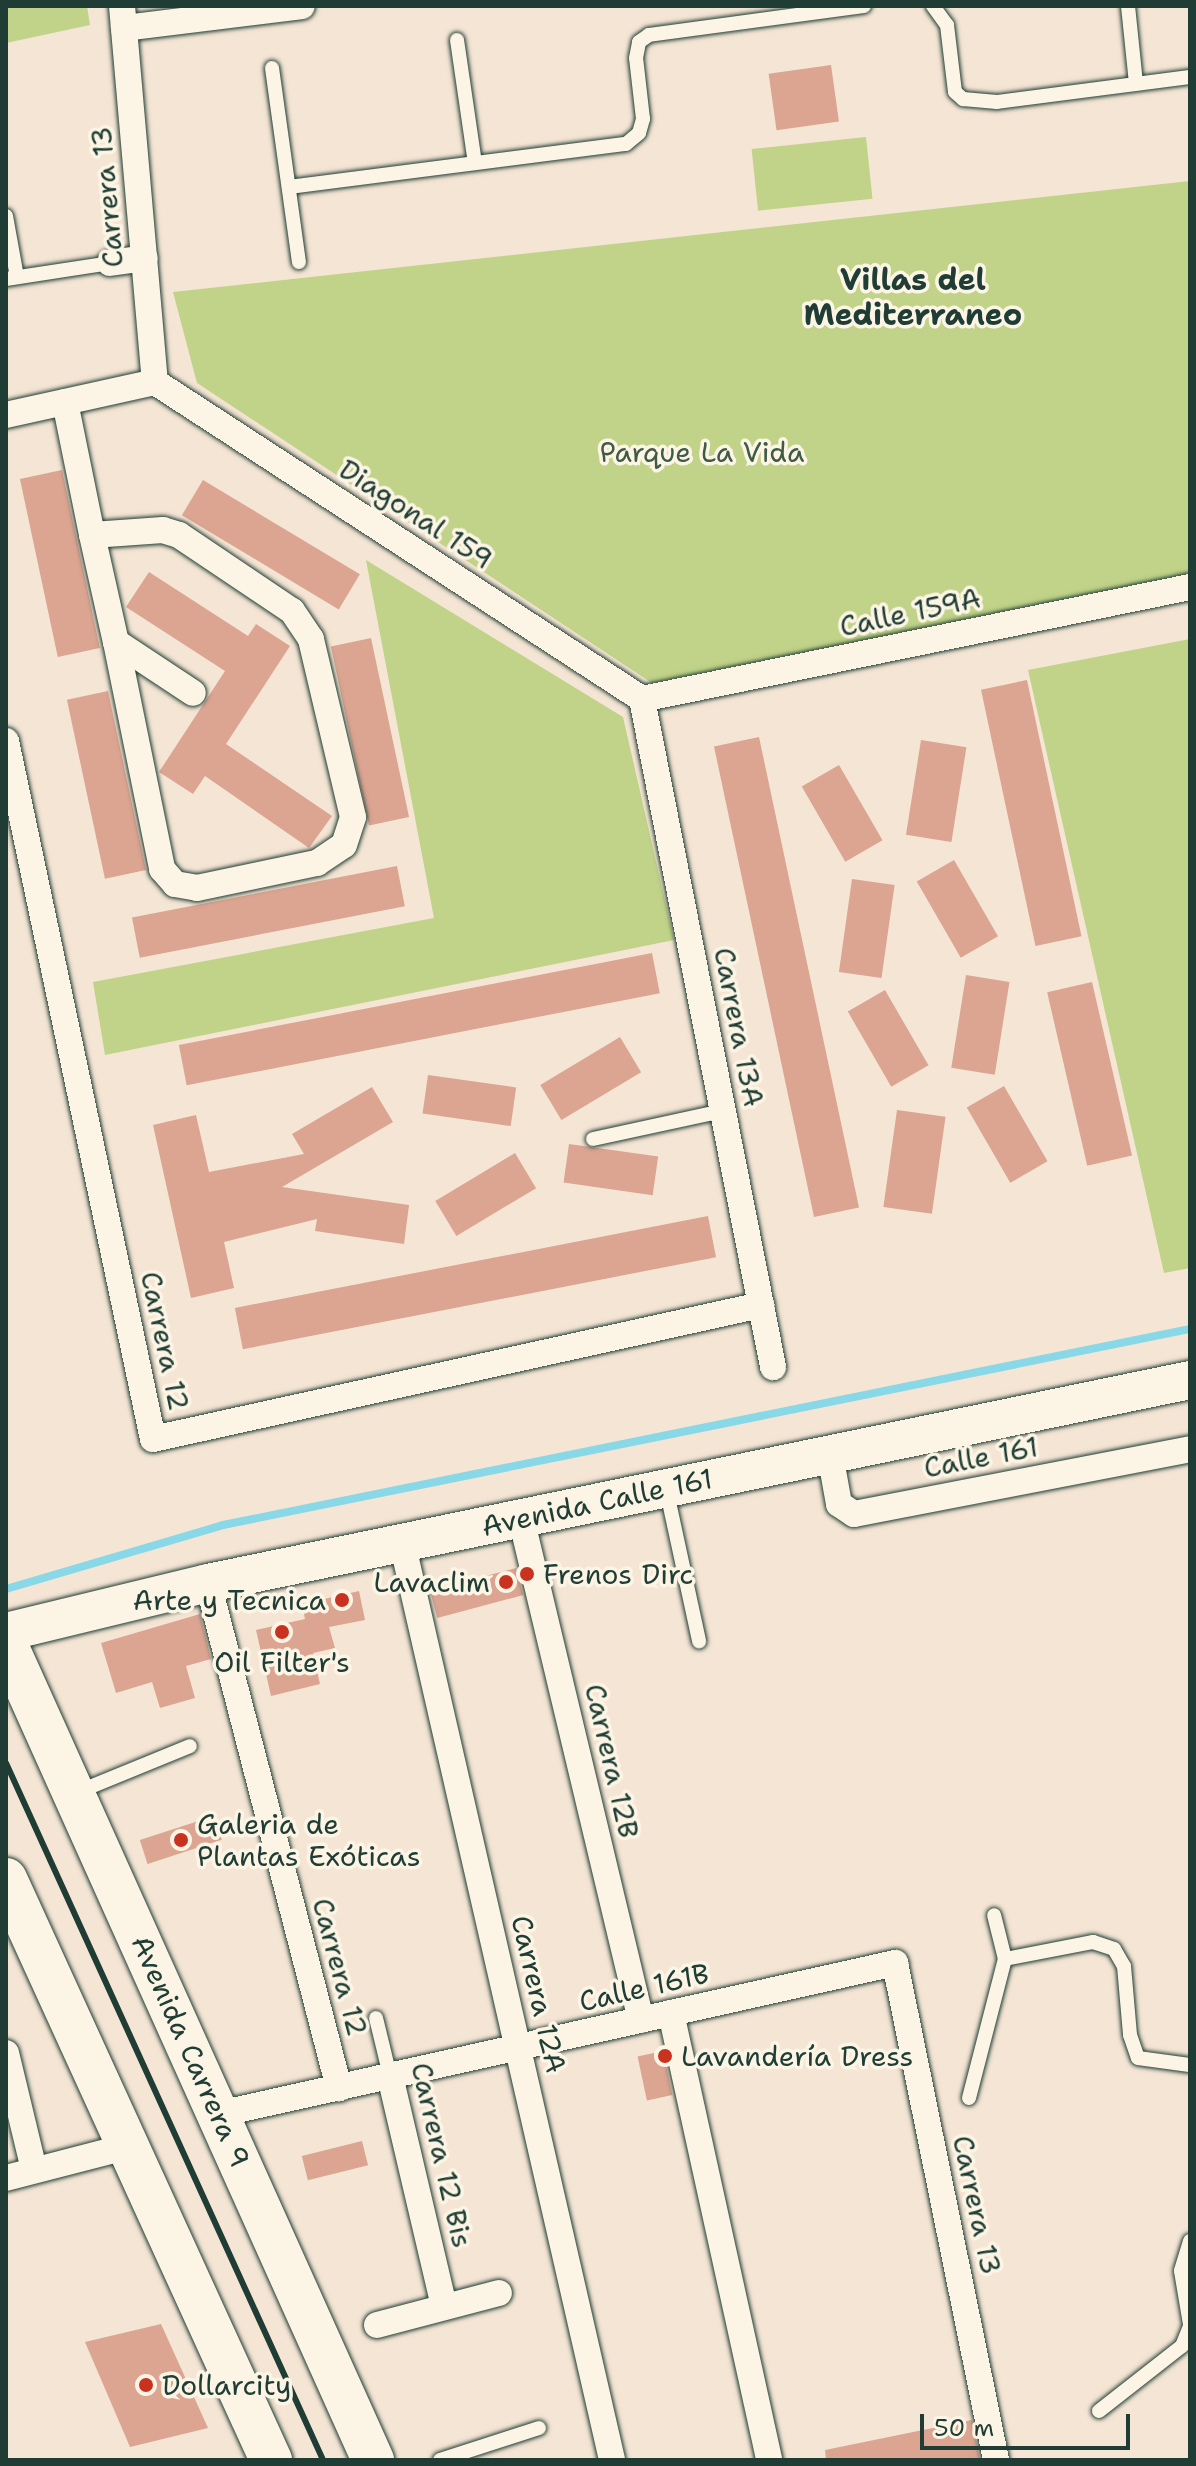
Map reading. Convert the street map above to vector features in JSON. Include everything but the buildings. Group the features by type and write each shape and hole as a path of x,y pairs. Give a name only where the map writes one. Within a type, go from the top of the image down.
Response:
{"main road":[{"name":"Avenida Calle 161","path":"6,1632 208,1583 402,1542 830,1454 1183,1388"},
{"name":"Avenida Carrera 9","path":"6,1643 373,2460"},
{"path":"6,1879 271,2460"}],"street":[{"path":"123,17 302,6"},
{"name":"Carrera 13","path":"123,17 155,382"},
{"path":"110,263 145,258"},
{"path":"6,415 155,382"},
{"name":"Diagonal 159","path":"155,382 642,699"},
{"path":"65,402 92,535 116,642 162,869 175,884 197,888 317,863 344,845 353,817 311,639 292,611 179,535 163,530 92,535"},
{"name":"Calle 159A","path":"642,699 1190,587"},
{"path":"116,642 193,693"},
{"name":"Carrera 13A","path":"642,699 773,1367"},
{"name":"Carrera 12","path":"6,741 153,1439 761,1305"},
{"name":"Calle 161","path":"830,1454 839,1504 854,1514 1190,1449"},
{"name":"Carrera 12B","path":"521,1518 641,2020"},
{"name":"Carrera 12A","path":"402,1542 612,2460"},
{"name":"Carrera 12","path":"208,1583 339,2088"},
{"name":"Carrera 13","path":"895,1963 996,2460"},
{"name":"Calle 161B","path":"219,2114 895,1963"},
{"path":"671,2013 769,2460"},
{"path":"6,2053 34,2170"},
{"name":"Carrera 12 Bis","path":"390,2076 444,2307"},
{"path":"6,2178 126,2147"},
{"path":"377,2325 499,2293"}],"lane":[{"path":"289,187 626,144 639,133 643,119 639,42 666,30 790,9 864,6"},
{"path":"933,6 947,25 955,92 963,99 997,102 1190,77"},
{"path":"1128,6 1136,84"},
{"path":"457,40 475,163"},
{"path":"272,68 299,262"},
{"path":"6,216 12,278 110,263"},
{"path":"593,1139 723,1111"},
{"path":"666,1488 699,1641"},
{"path":"75,1793 190,1746"},
{"path":"969,2098 1005,1959 994,1915"},
{"path":"1005,1959 1093,1942 1114,1949 1124,1966 1130,2035 1138,2058 1190,2065"},
{"name":"Carrera 12 Bis","path":"376,2018 390,2076"},
{"path":"1099,2411 1182,2346 1190,2325 1181,2271 1190,2241"},
{"path":"440,2460 539,2428"}],"green space":[{"path":"6,6 87,6 90,25 6,43"},
{"path":"866,137 872,199 758,211 752,149"},
{"name":"Parque La Vida","path":"1190,181 1190,573 652,683 197,383 173,292"},
{"path":"366,560 623,717 674,940 105,1055 93,982 434,918"},
{"path":"1190,639 1190,1268 1164,1273 1028,670"}],"waterway":[{"path":"6,1589 223,1525 1190,1329"}],"railway":[{"path":"6,1763 323,2460"}],"place":[{"name":"Frenos Dirc","path":"527,1574"},
{"name":"Lavaclim","path":"506,1582"},
{"name":"Arte y Tecnica","path":"342,1600"},
{"name":"Oil Filter's","path":"282,1632"},
{"name":"Galeria de Plantas Exóticas","path":"181,1840"},
{"name":"Lavandería Dress","path":"665,2056"},
{"name":"Dollarcity","path":"146,2385"}],"district":[{"name":"Villas del Mediterraneo","path":"913,297"}]}
